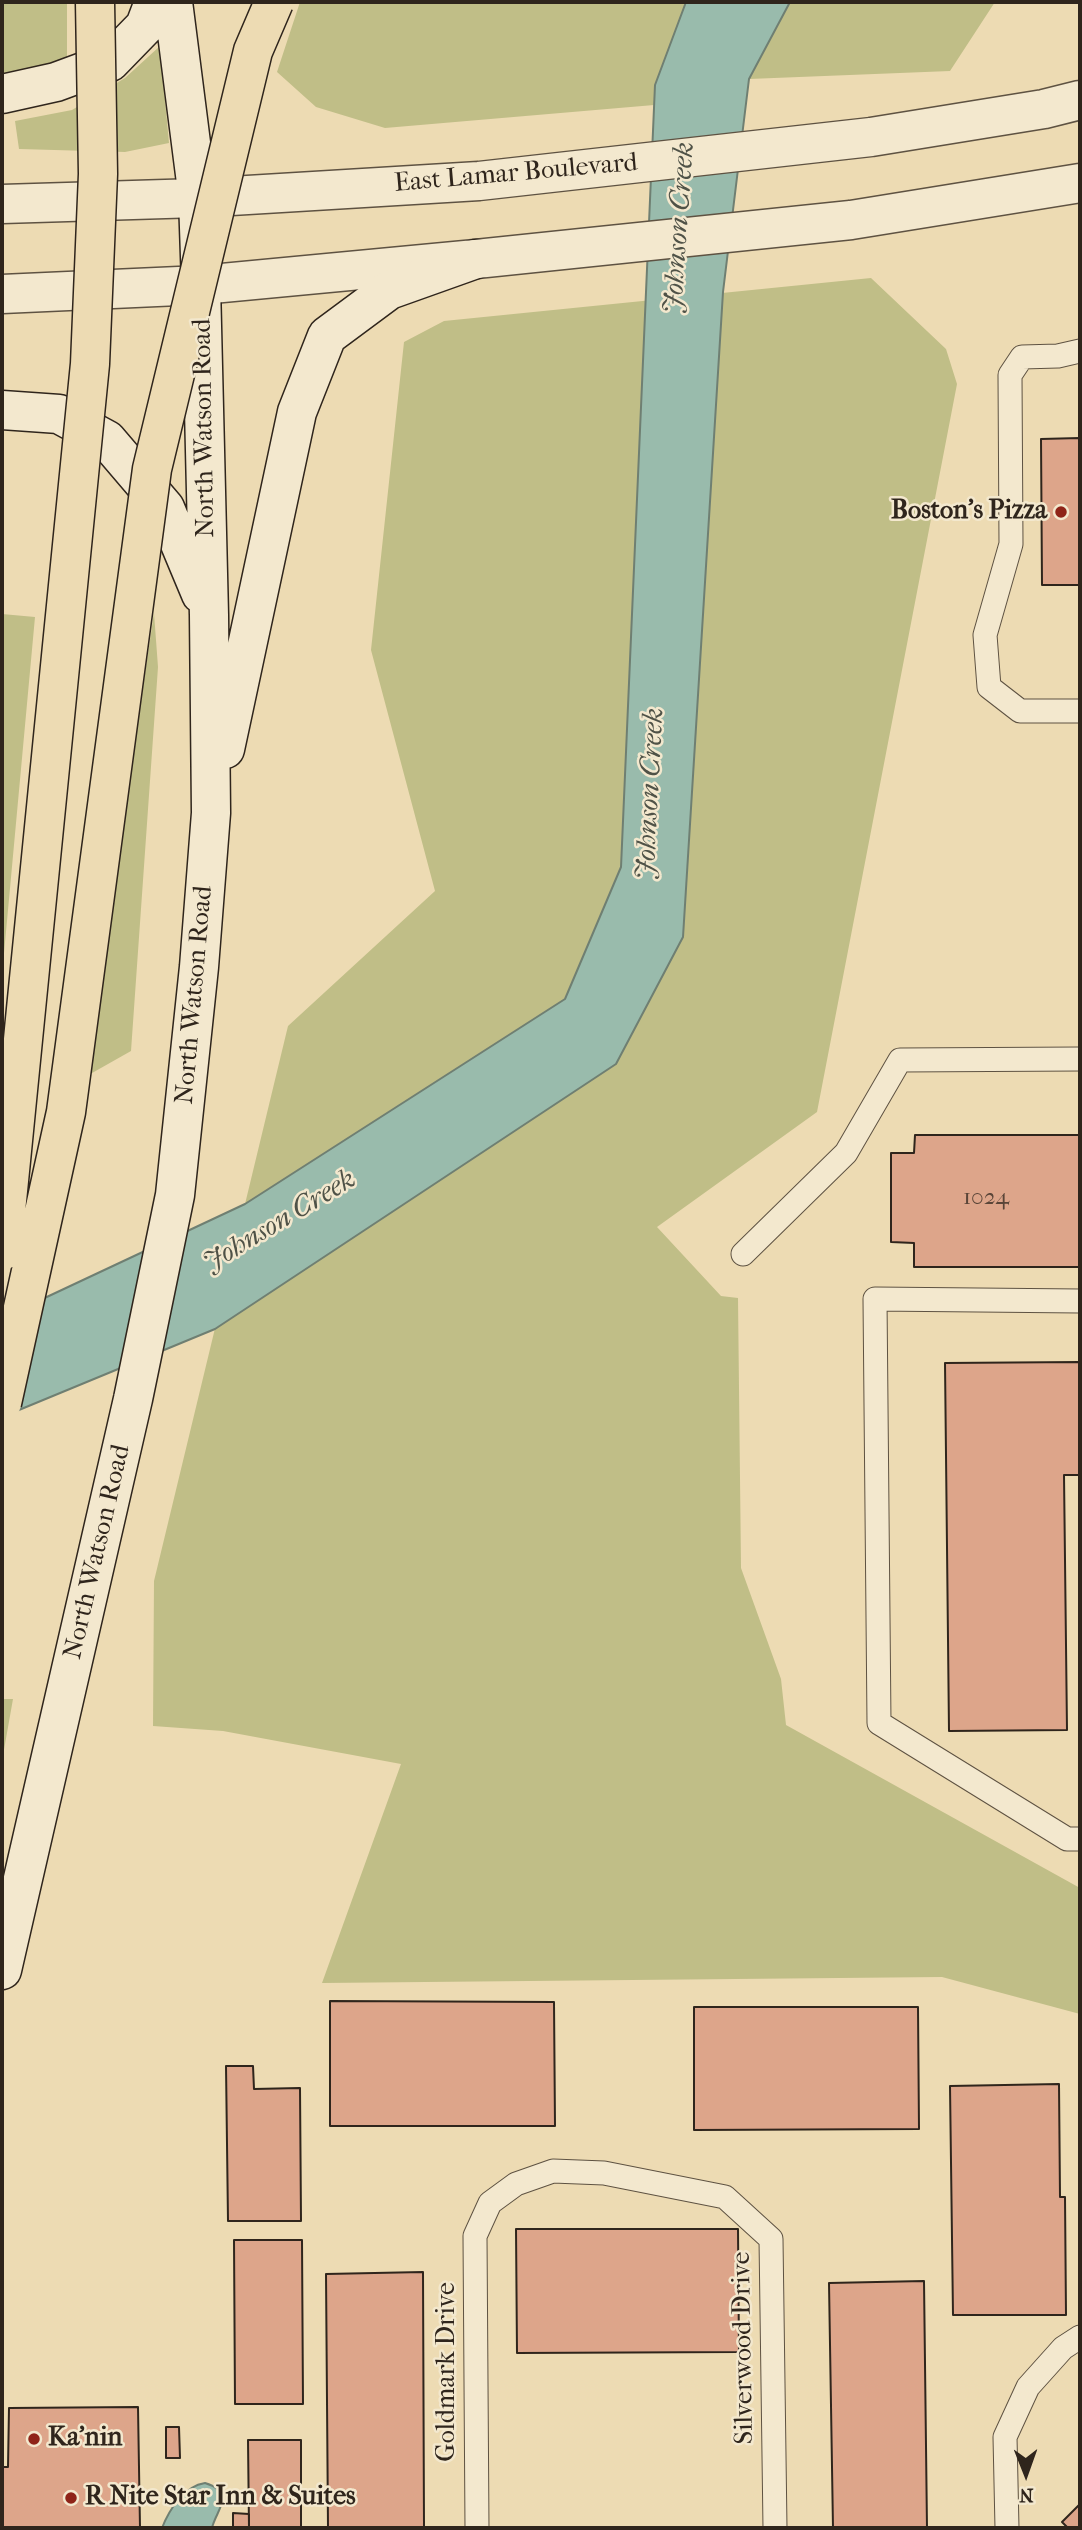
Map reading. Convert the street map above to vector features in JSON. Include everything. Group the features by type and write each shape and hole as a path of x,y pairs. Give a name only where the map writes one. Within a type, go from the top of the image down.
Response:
{"highway":[{"path":"2,1251 90,365 98,174 94,2"},
{"path":"2,1404 65,1112 152,469 253,51 274,2"}],"main road":[{"path":"2,94 56,82 110,62 145,26 154,2"},
{"name":"North Watson Road","path":"2,1970 133,1399 175,1195 199,967 211,813 201,285 198,198 173,2"},
{"name":"East Lamar Boulevard","path":"2,204 198,198 479,181 871,137 1080,100"},
{"path":"2,294 201,285 476,259 851,220 1080,183"},
{"path":"211,813 297,412 327,336 389,290 476,259"},
{"path":"2,410 59,414 107,440 165,508 209,615"}],"lane":[{"path":"1080,351 1058,356 1022,357 1010,374 1012,544 985,635 989,687 1020,711 1080,711"},
{"path":"743,1254 846,1153 900,1059 1080,1059"},
{"path":"1080,1301 875,1299 879,1723 1067,1839 1080,1839"},
{"name":"Silverwood Drive","path":"483,2218 490,2203 516,2184 553,2171 604,2174 725,2197 760,2227 771,2239 775,2528"},
{"name":"Goldmark Drive","path":"477,2528 475,2236 483,2218"},
{"path":"1007,2528 1005,2437 1028,2386 1063,2348 1080,2337"}],"shaded area":[{"path":"2,2 67,2 67,59 2,75"},
{"path":"300,2 688,2 654,105 385,128 316,107 277,72"},
{"path":"790,2 995,2 950,71 749,79"},
{"path":"160,46 169,143 125,152 19,149 15,121 72,110 125,78"},
{"path":"871,278 946,349 957,384 817,1112 657,1227 721,1296 738,1298 741,1568 781,1679 786,1725 1080,1888 1080,2014 942,1977 322,1983 401,1764 223,1731 153,1726 154,1581 288,1026 435,891 371,650 404,342 444,321"},
{"path":"154,613 158,667 131,1051 85,1077"},
{"path":"2,614 35,617 2,975"},
{"path":"2,1699 13,1699 2,1761"}],"water":[{"name":"Johnson Creek","path":"686,2 790,2 749,79 723,292 683,937 616,1064 215,1329 2,1417 2,1318 245,1204 565,999 621,867 655,85"},
{"path":"205,2483 215,2487 222,2497 212,2528 162,2528 173,2507 184,2494"}],"building":[{"name":"Boston's Pizza","path":"1080,438 1080,585 1042,585 1041,439"},
{"path":"915,1135 1080,1135 1080,1267 914,1267 914,1243 891,1242 891,1153 914,1153"},
{"path":"1080,1362 1080,1475 1064,1475 1067,1730 949,1731 945,1363"},
{"path":"330,2001 554,2002 555,2126 330,2126"},
{"path":"694,2007 918,2007 919,2129 694,2130"},
{"path":"226,2066 253,2066 254,2089 300,2088 301,2221 228,2221"},
{"path":"1059,2084 1060,2197 1065,2197 1066,2315 953,2315 950,2086"},
{"path":"516,2229 738,2229 739,2352 517,2353"},
{"path":"234,2240 302,2240 303,2404 235,2404"},
{"path":"423,2272 424,2528 328,2528 326,2274"},
{"path":"924,2281 927,2528 833,2528 829,2283"},
{"name":"R Nite Star Inn & Suites","path":"138,2407 140,2528 2,2528 2,2467 8,2467 9,2408"},
{"path":"166,2427 179,2427 180,2458 166,2458"},
{"path":"248,2440 301,2440 301,2528 249,2528"},
{"path":"1080,2504 1080,2528 1068,2528 1062,2522"},
{"path":"233,2513 249,2514 249,2528 233,2528"}],"place":[{"name":"Boston's Pizza","path":"1061,512"},
{"name":"Ka'nin","path":"34,2439"},
{"name":"R Nite Star Inn & Suites","path":"71,2498"}]}
